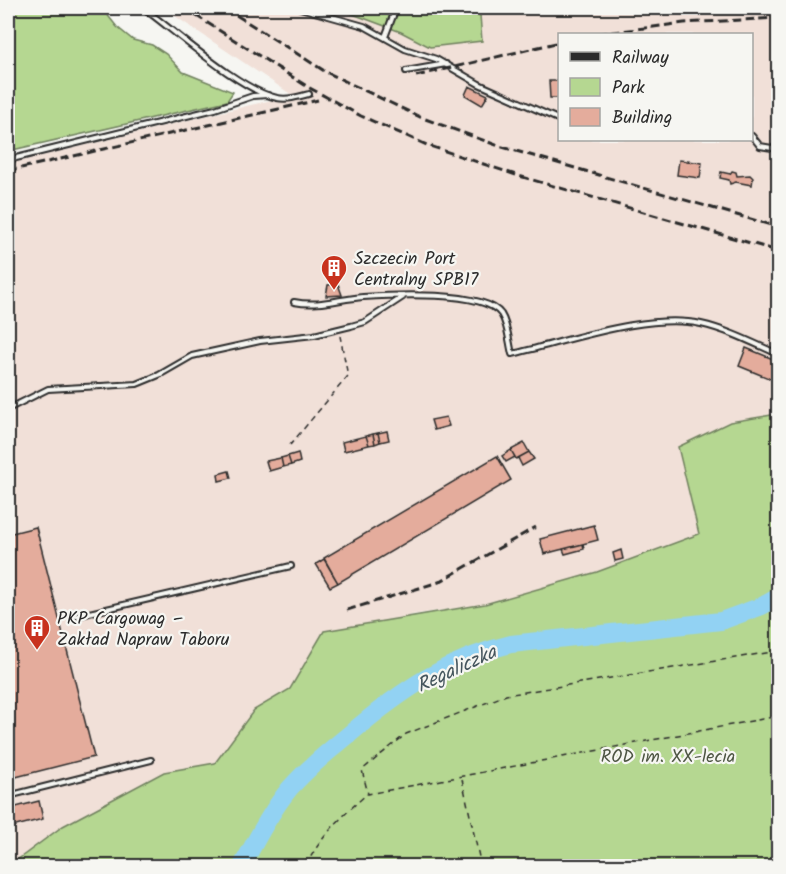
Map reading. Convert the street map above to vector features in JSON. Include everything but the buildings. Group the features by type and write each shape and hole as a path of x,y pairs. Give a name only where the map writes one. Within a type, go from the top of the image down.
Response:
{"lane":[{"path":"143,8 205,56 268,95"},
{"path":"300,8 355,22 405,49 446,64 478,84 558,119"},
{"path":"385,37 396,8"},
{"path":"648,8 669,8"},
{"path":"406,71 446,64"},
{"path":"8,160 215,109 253,96 268,95 287,99 309,94"},
{"path":"753,137 760,146 778,149"},
{"path":"8,409 48,389 136,384 159,375 192,356 260,341 339,330 365,322 404,297"},
{"path":"294,302 314,305 356,298 443,297 491,306 503,318 512,354 628,327 668,322 712,327 778,354"},
{"path":"72,617 291,566"},
{"path":"8,796 151,760"}],"path":[{"path":"290,445 348,376 339,330"},
{"path":"368,794 362,770 406,734 470,707 506,695 778,651"},
{"path":"306,867 320,843 349,809 368,794 462,778 778,716"},
{"path":"462,778 481,867"},
{"path":"751,867 778,863"}],"shaded area":[{"path":"163,8 778,8 778,414 730,422 700,534 597,572 485,604 411,615 254,710 215,763 163,772 63,826 8,866 8,164 292,95"}],"green space":[{"path":"8,8 102,8 117,27 133,40 152,45 166,54 183,72 233,92 227,101 8,151"},
{"path":"352,8 494,8 480,15 482,41 430,47 401,32 350,13"},
{"name":"ROD im. XX-lecia","path":"778,414 778,866 9,866 63,826 164,772 215,763 254,710 290,689 324,631 485,604 597,572 699,534 678,447 730,422"}],"waterway":[{"name":"Regaliczka","path":"242,866 276,806 305,773 370,717 407,690 445,668 466,658 511,644 721,621 762,606 778,597"}],"railway":[{"path":"184,8 308,87 361,116 427,145 519,176 778,251"},
{"path":"225,8 326,72 420,117 499,146 778,227"},
{"path":"606,33 684,23 778,18"},
{"path":"416,76 558,42"},
{"path":"8,171 318,100"},
{"path":"347,610 439,582 536,527"}],"place":[{"name":"Szczecin Port Centralny SPB17","path":"334,291"},
{"name":"PKP Cargowag – Zakład Napraw Taboru","path":"37,651"}]}
